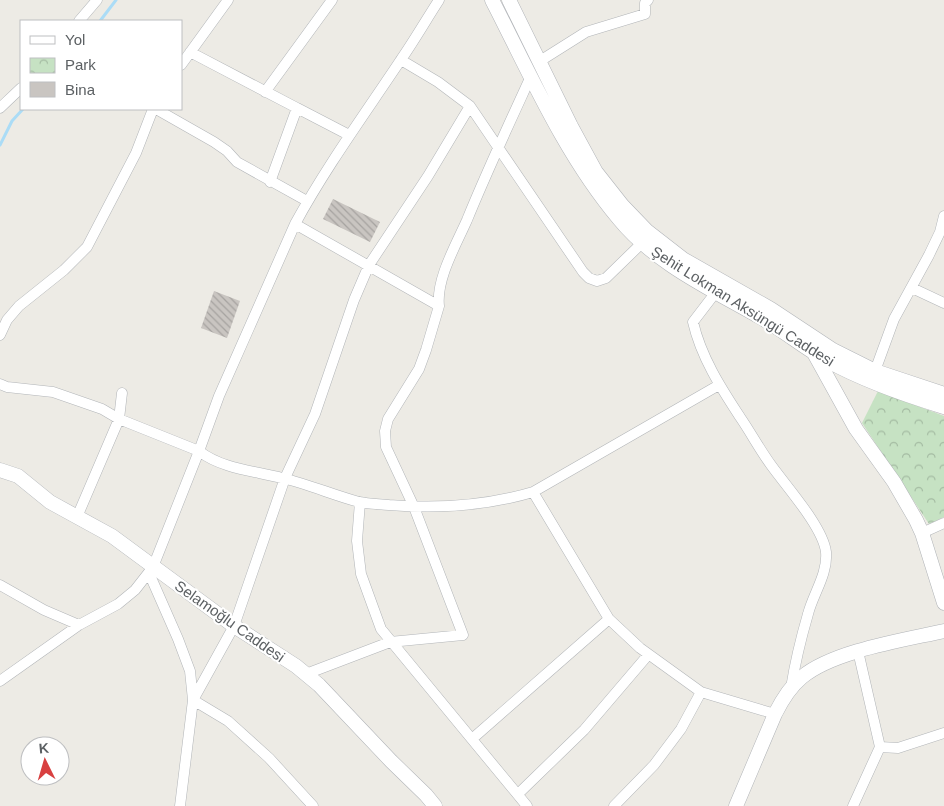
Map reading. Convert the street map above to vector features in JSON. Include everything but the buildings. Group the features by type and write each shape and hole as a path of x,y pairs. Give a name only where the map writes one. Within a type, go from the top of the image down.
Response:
{"main road":[{"name":"Şehit Lokman Aksüngü Caddesi","path":"492,0 580,165 620,221 642,243 664,261 760,317 828,361 871,381 944,407"},
{"name":"Şehit Lokman Aksüngü Caddesi","path":"509,0 571,126 596,172 622,205 647,231 683,259 770,309 833,350 875,371 944,394"},
{"path":"814,352 856,429 907,502 922,533 944,603"},
{"name":"Selamoğlu Caddesi","path":"0,470 18,476 50,502 112,536 151,570 306,674 319,685 435,806"},
{"path":"736,806 775,714 791,689 801,678 814,668 835,658 944,631"}],"street":[{"path":"80,20 97,0"},
{"path":"182,64 228,0"},
{"path":"265,92 332,0"},
{"path":"0,681 78,625 118,604 135,590 151,570 200,451 219,396 295,224 307,201 349,135 401,60 439,0"},
{"path":"540,61 586,32 645,14 645,3 648,0"},
{"path":"190,52 349,135"},
{"path":"401,60 438,82 470,106 497,148 589,278 597,282 606,278 642,243"},
{"path":"306,674 390,642 463,635 414,507 386,447 385,432 388,420 419,369 440,306 438,296 449,263 497,148 531,76"},
{"path":"0,108 20,90"},
{"path":"193,700 234,626 285,478 315,414 354,300 369,265 428,176 470,106"},
{"path":"270,182 297,108"},
{"path":"0,335 7,320 19,306 64,270 87,247 136,153 154,110"},
{"path":"156,110 214,142 227,151 237,162 270,182 307,201"},
{"path":"875,371 894,319 940,232 944,216"},
{"path":"295,224 440,306"},
{"path":"912,288 944,303"},
{"path":"716,292 693,322 695,334 719,385 771,464 806,512 821,536 826,552 823,573 808,612 796,657 791,689"},
{"path":"0,384 7,387 53,392 102,409 119,419 200,451 217,462 285,478 360,502 414,507 455,507 507,499 533,492 719,385"},
{"path":"77,517 119,419 122,393"},
{"path":"533,492 609,619 648,655 702,692 775,714"},
{"path":"360,502 357,541 361,574 380,629 527,806"},
{"path":"922,533 944,523"},
{"path":"151,570 190,671 193,700 180,806"},
{"path":"0,585 44,610 78,625"},
{"path":"472,739 609,619"},
{"path":"853,806 880,747 858,651"},
{"path":"518,794 584,730 648,655"},
{"path":"614,806 654,765 681,729 702,692"},
{"path":"193,700 228,721 269,758 313,806"},
{"path":"880,747 898,748 944,733"}],"green space":[{"path":"878,391 944,416 944,517 929,524 862,423"}],"waterway":[{"path":"101,20 116,0"},
{"path":"0,145 12,121 22,110"}]}
